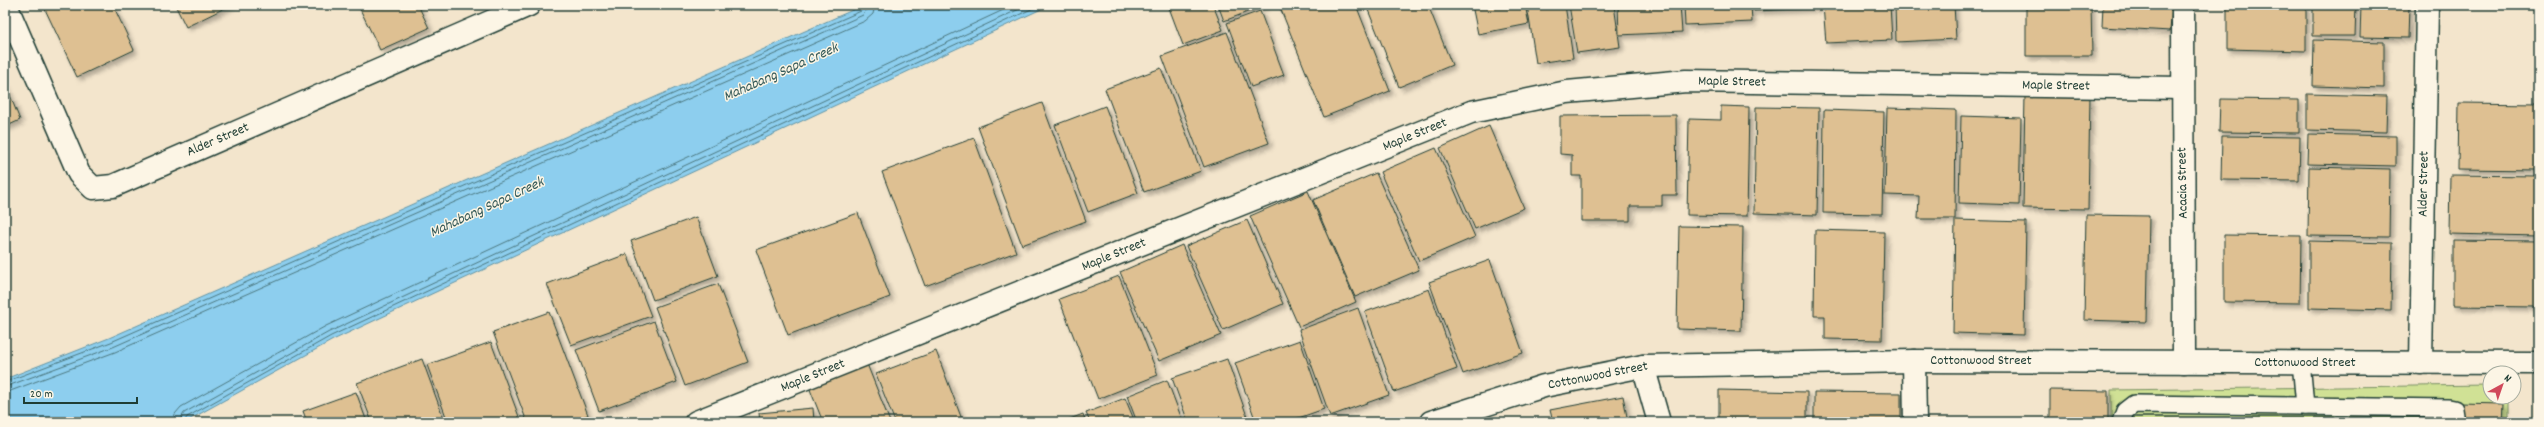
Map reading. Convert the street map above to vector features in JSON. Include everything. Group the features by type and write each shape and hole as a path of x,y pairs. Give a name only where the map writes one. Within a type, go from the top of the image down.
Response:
{"street":[{"name":"Alder Street","path":"6,5 78,174 93,188 113,186 529,5"},
{"name":"Acacia Street","path":"2183,5 2182,88 2184,362"},
{"name":"Alder Street","path":"2421,363 2427,5"},
{"name":"Maple Street","path":"696,422 731,416 1471,112 1567,92 1686,81 2182,88"},
{"name":"Cottonwood Street","path":"1431,422 1544,386 1643,366 1914,361 2539,363"},
{"path":"1914,361 1915,422"},
{"path":"1643,366 1659,422"}],"lane":[{"path":"2301,362 2305,406"},
{"path":"2121,422 2125,411 2134,404 2449,408 2454,409 2456,413 2456,422"}],"green space":[{"path":"2482,385 2482,405 2508,405 2508,422 2111,422 2111,390"}],"water":[{"name":"Mahabang Sapa Creek","path":"864,5 1050,5 333,340 185,422 5,422 5,379 109,338"}],"building":[{"path":"43,5 113,5 134,50 77,77"},
{"path":"175,5 231,5 186,27"},
{"path":"358,5 418,5 429,28 380,50"},
{"path":"1168,5 1213,5 1223,30 1183,45"},
{"path":"1218,5 1266,5 1224,21"},
{"path":"1279,5 1356,5 1390,91 1324,117"},
{"path":"1366,5 1428,5 1452,65 1399,87"},
{"path":"1472,5 1525,5 1529,24 1478,34"},
{"path":"1527,5 1565,5 1573,58 1536,63"},
{"path":"1569,5 1614,5 1620,47 1577,53"},
{"path":"1618,5 1680,5 1682,32 1619,35"},
{"path":"1684,5 1751,5 1752,22 1685,25"},
{"path":"1753,5 1820,5 1820,8 1754,11"},
{"path":"1823,5 1890,5 1892,40 1826,43"},
{"path":"1895,5 1954,5 1956,39 1896,42"},
{"path":"2026,5 2091,5 2092,56 2026,56"},
{"path":"2103,5 2172,5 2170,31 2102,27"},
{"path":"2227,5 2306,5 2306,51 2227,49"},
{"path":"2313,5 2356,5 2355,36 2313,36"},
{"path":"2361,5 2409,5 2408,38 2360,37"},
{"path":"1260,11 1284,75 1251,87 1227,23"},
{"path":"1227,32 1269,143 1204,167 1162,56"},
{"path":"2314,40 2384,42 2384,88 2313,86"},
{"path":"1161,68 1201,171 1144,192 1105,89"},
{"path":"5,83 20,120 5,127"},
{"path":"2025,94 2090,96 2088,209 2023,208"},
{"path":"2307,94 2387,96 2386,132 2307,130"},
{"path":"2220,99 2299,100 2299,133 2219,132"},
{"path":"1042,103 1086,221 1022,245 978,127"},
{"path":"2459,103 2539,104 2539,170 2458,169"},
{"path":"1105,106 1138,193 1088,212 1055,125"},
{"path":"1721,106 1749,107 1747,216 1687,215 1689,119 1721,120"},
{"path":"1756,107 1819,108 1817,215 1754,213"},
{"path":"1887,108 1956,110 1955,219 1918,219 1919,196 1885,195"},
{"path":"1824,110 1884,112 1882,214 1823,213"},
{"path":"1676,115 1677,195 1662,195 1662,206 1630,206 1630,221 1581,221 1581,176 1572,176 1572,155 1560,154 1560,116"},
{"path":"1961,116 2021,118 2019,205 1959,203"},
{"path":"1489,126 1524,208 1475,229 1440,148"},
{"path":"2308,134 2396,136 2396,166 2307,164"},
{"path":"2222,136 2300,137 2299,181 2221,180"},
{"path":"974,138 1016,252 925,286 882,172"},
{"path":"1436,148 1475,237 1419,261 1380,172"},
{"path":"2309,167 2390,169 2389,237 2308,236"},
{"path":"1376,173 1419,270 1355,297 1313,200"},
{"path":"2450,175 2539,176 2539,236 2449,234"},
{"path":"1308,191 1356,302 1299,327 1250,216"},
{"path":"858,213 890,297 788,335 756,250"},
{"path":"2086,215 2149,216 2147,322 2084,320"},
{"path":"696,217 718,276 653,300 631,241"},
{"path":"1247,220 1283,304 1223,330 1186,246"},
{"path":"1955,220 2026,222 2024,335 1953,333"},
{"path":"1679,226 1743,227 1741,331 1677,329"},
{"path":"1815,230 1884,232 1882,340 1825,339 1825,316 1814,316"},
{"path":"2224,235 2301,236 2300,303 2224,302"},
{"path":"2453,240 2539,241 2539,307 2453,306"},
{"path":"2309,241 2392,243 2391,310 2309,308"},
{"path":"1182,245 1221,335 1159,361 1120,272"},
{"path":"627,254 651,316 571,345 547,284"},
{"path":"1490,260 1523,353 1463,374 1429,282"},
{"path":"1119,276 1158,375 1098,399 1059,299"},
{"path":"718,284 748,362 685,386 655,307"},
{"path":"1429,289 1457,369 1394,392 1365,312"},
{"path":"1358,308 1389,395 1330,416 1299,330"},
{"path":"549,312 588,415 569,422 527,422 493,332"},
{"path":"654,321 677,382 599,411 576,350"},
{"path":"1300,340 1324,409 1287,422 1256,422 1235,363"},
{"path":"491,342 521,422 448,422 427,365"},
{"path":"936,351 963,422 895,422 876,374"},
{"path":"422,359 445,422 372,422 357,383"},
{"path":"1227,359 1249,422 1188,422 1172,378"},
{"path":"867,364 890,422 823,422 809,387"},
{"path":"1167,380 1183,422 1137,422 1127,396"},
{"path":"1719,390 1807,392 1807,422 1719,422"},
{"path":"2050,390 2108,391 2108,422 2050,422"},
{"path":"356,392 367,422 307,422 303,411"},
{"path":"1814,392 1901,393 1901,422 1814,422"},
{"path":"1623,396 1628,422 1553,422 1550,410"},
{"path":"1125,398 1135,422 1090,422 1086,413"},
{"path":"2459,403 2503,405 2502,422 2458,422"},
{"path":"813,408 814,422 760,422 759,413"},
{"path":"1083,414 1086,422 1062,422"}]}
